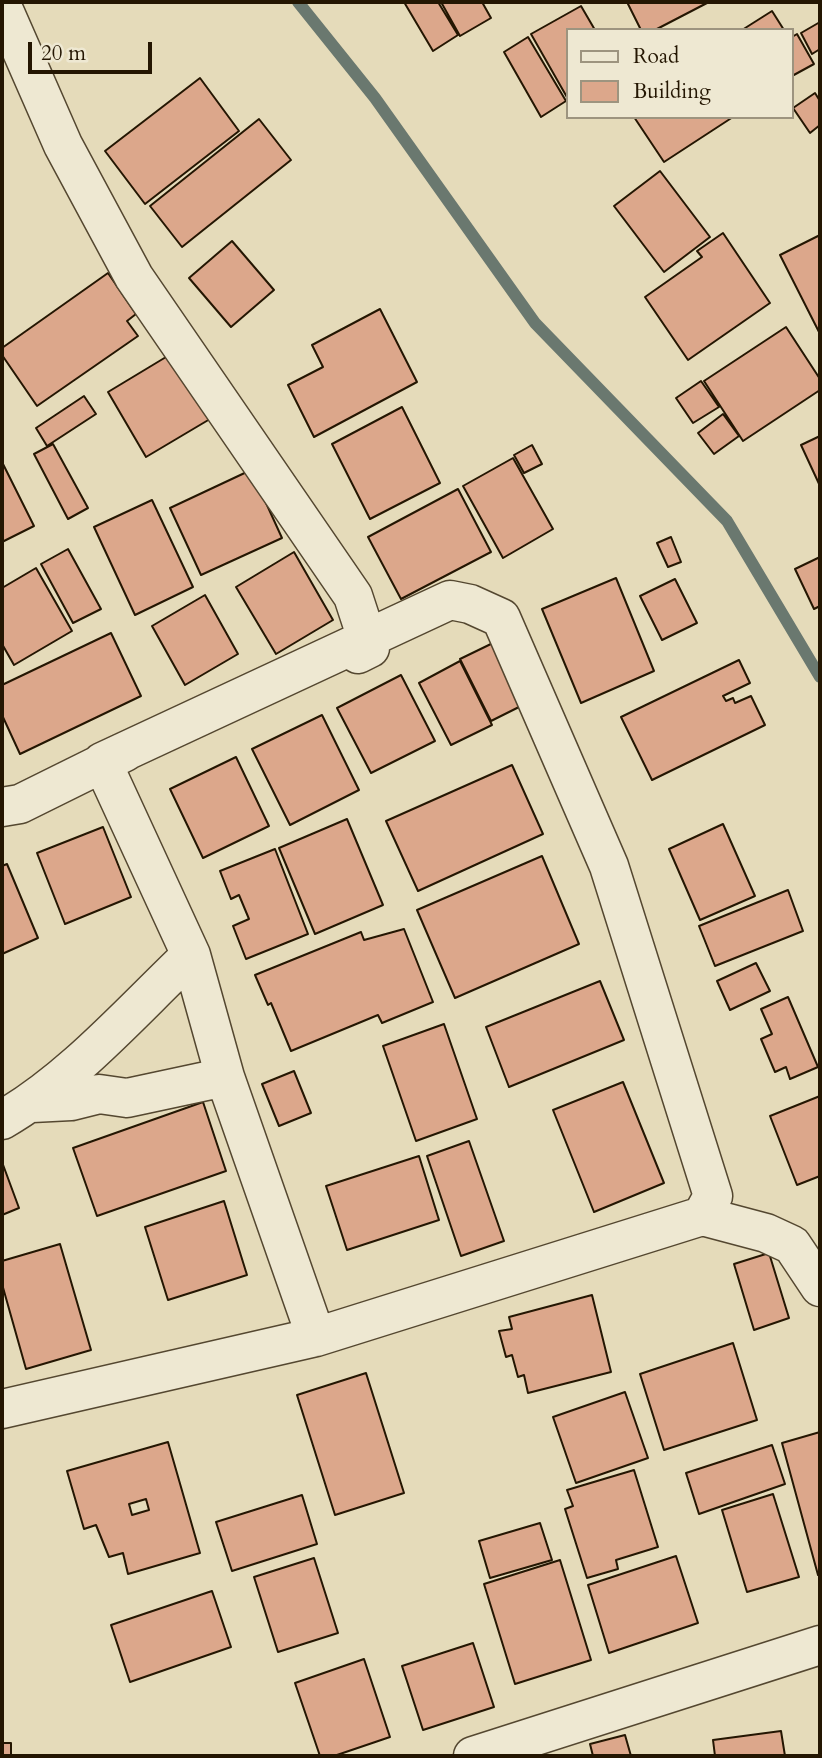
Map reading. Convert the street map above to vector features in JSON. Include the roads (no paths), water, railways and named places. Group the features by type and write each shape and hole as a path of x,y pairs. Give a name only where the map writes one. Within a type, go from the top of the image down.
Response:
{"street":[{"path":"2,6 64,145 134,277 353,596 370,648 102,762"},
{"path":"2,807 20,804 102,762 450,600 470,604 501,618 609,866 713,1196 702,1216"},
{"path":"102,762 191,955 225,1077 316,1337"},
{"path":"17,1111 191,955"},
{"path":"17,1111 99,1094 127,1098 225,1077"},
{"path":"2,1409 316,1337 702,1216 766,1233 792,1245 820,1287"},
{"path":"473,1756 820,1645"}],"waterway":[{"path":"298,2 375,98 535,323 727,521 820,677"}]}
